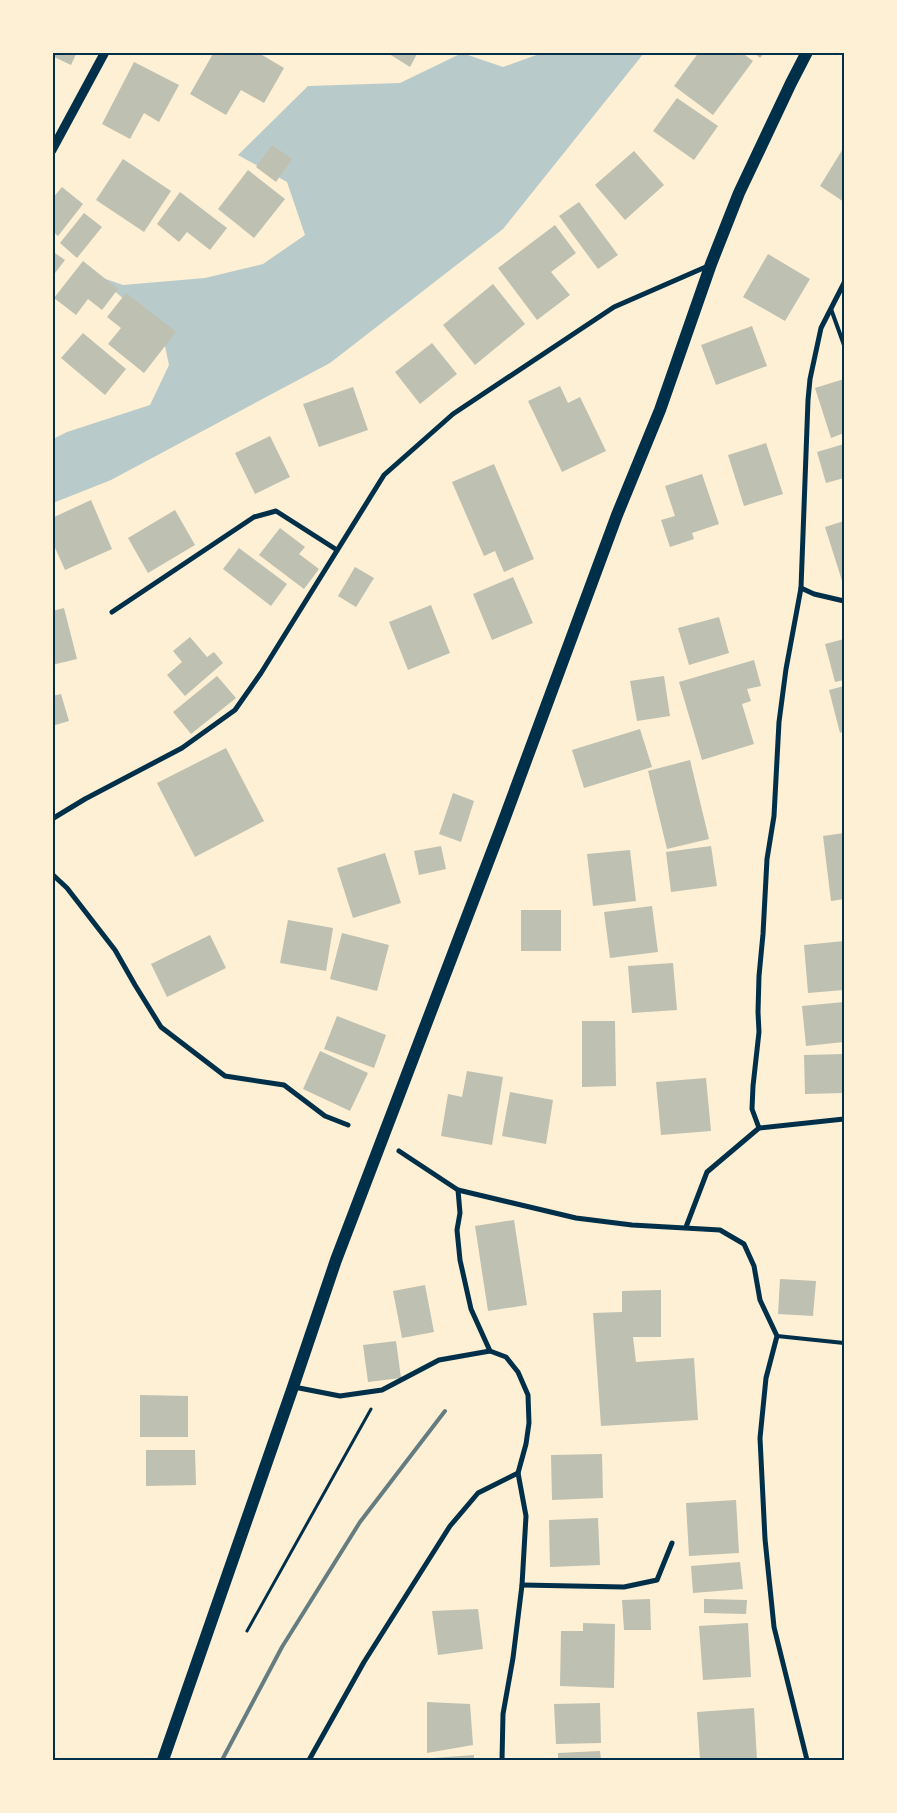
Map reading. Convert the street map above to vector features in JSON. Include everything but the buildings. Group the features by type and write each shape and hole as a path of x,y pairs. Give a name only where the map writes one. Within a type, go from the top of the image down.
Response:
{"main road":[{"path":"163,1760 336,1260 501,828 617,515 660,410 739,193 807,52"}],"street":[{"path":"52,150 105,52"},
{"path":"52,819 85,799 182,748 235,710 261,673 384,475 453,414 614,307 712,264"},
{"path":"759,1128 752,1109 759,1032 759,976 767,859 774,816 779,722 801,588 810,379 821,328 844,283"},
{"path":"112,612 254,517 276,511 337,550"},
{"path":"801,588 814,594 844,601"},
{"path":"52,874 67,888 115,950 161,1027 225,1076 284,1085 325,1116 348,1125"},
{"path":"686,1227 707,1172 759,1128 844,1119"},
{"path":"399,1151 458,1190 576,1218 632,1225 720,1230 744,1244 754,1266 760,1300 777,1336 766,1378 760,1438 765,1539 774,1627 806,1760"},
{"path":"458,1190 460,1213 456,1230 460,1260 471,1309 490,1351"},
{"path":"293,1387 340,1396 382,1390 438,1360 490,1351 506,1357 518,1372 528,1395 529,1423 526,1444 518,1473 526,1516 522,1585 513,1658 503,1714 502,1760"},
{"path":"309,1760 364,1662 450,1526 478,1493 518,1473"},
{"path":"522,1585 624,1587 657,1580 672,1543"}],"lane":[{"path":"831,310 844,345"},
{"path":"777,1336 844,1343"}],"path":[{"path":"247,1631 382,1390"}],"shaded area":[{"path":"462,53 503,67 542,53 644,53 503,229 330,363 111,480 53,503 53,439 67,432 150,405 169,365 162,332 97,276 123,285 205,278 263,264 305,235 287,182 238,155 308,86 400,83"}],"railway":[{"path":"222,1760 282,1647 360,1522 445,1411"}]}
